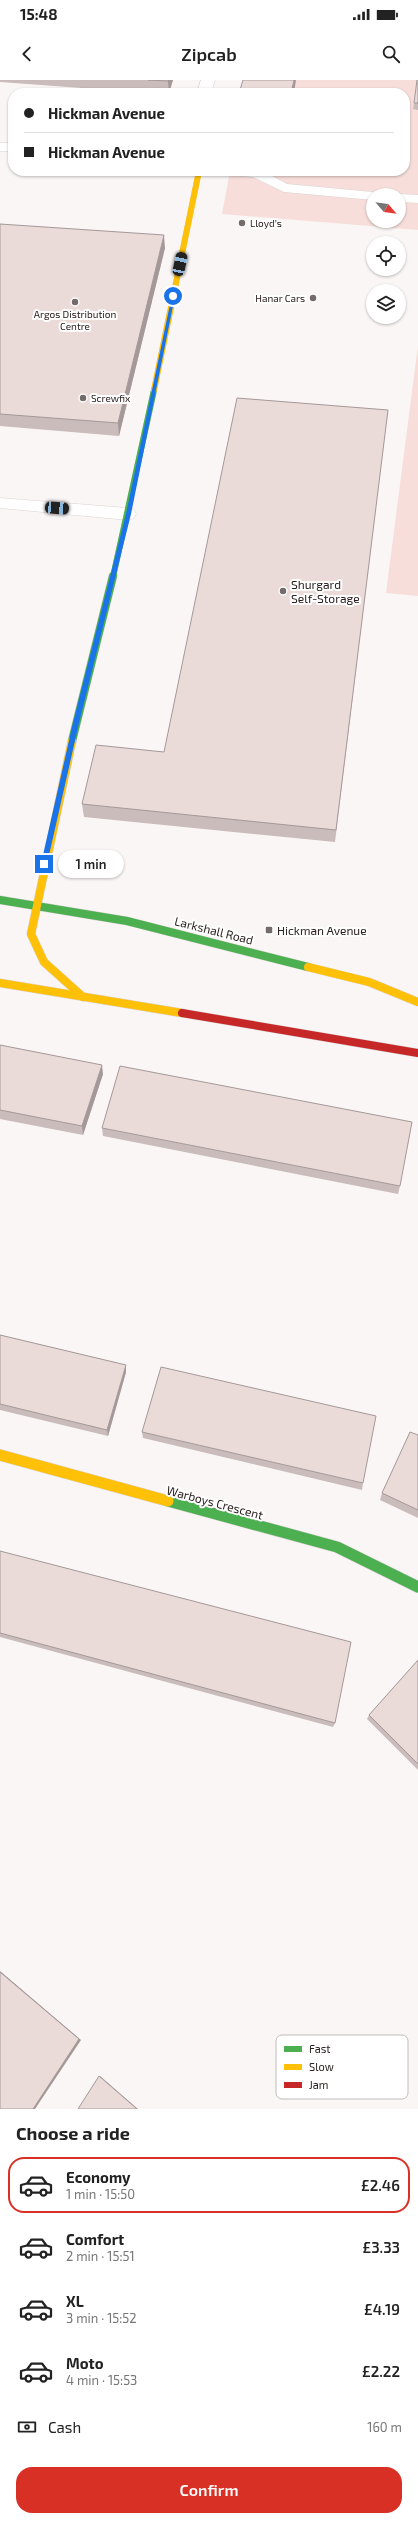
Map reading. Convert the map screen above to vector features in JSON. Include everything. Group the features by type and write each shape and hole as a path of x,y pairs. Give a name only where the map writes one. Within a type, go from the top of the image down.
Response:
{"street":[{"path":"83,997 46,968 33,947 31,934 36,904 76,723 128,514 198,176"},
{"path":"262,176 284,188 366,195"},
{"path":"406,198 418,199"},
{"path":"0,504 128,514"},
{"name":"Larkshall Road","path":"0,900 36,904 126,920 288,960 369,982 418,1002"},
{"path":"0,983 418,1053"},
{"name":"Warboys Crescent","path":"0,1455 336,1547 418,1586"}],"shaded area":[{"path":"247,80 418,80 418,230 394,228 406,228 406,188 366,188 366,226 222,214 229,176 410,176 410,88 245,88"},
{"path":"418,345 418,596 386,593"}],"building":[{"path":"148,80 169,80 168,81"},
{"path":"243,80 294,80 292,88 241,88"},
{"path":"417,80 418,103 414,103"},
{"name":"Argos Distribution Centre","path":"0,224 164,235 118,423 0,414"},
{"name":"Shurgard Self-Storage","path":"237,398 388,410 336,830 82,804 96,745 164,752"},
{"path":"0,1045 102,1065 82,1126 0,1110"},
{"path":"120,1066 412,1122 400,1186 102,1128"},
{"path":"0,1335 126,1365 107,1430 0,1404"},
{"path":"161,1367 376,1416 363,1483 142,1432"},
{"path":"410,1432 418,1435 418,1510 382,1493"},
{"path":"0,1551 351,1642 335,1723 0,1633"},
{"path":"418,1660 418,1764 369,1715"},
{"path":"0,1972 79,2039 33,2109 0,2109"},
{"path":"99,2076 137,2109 78,2109"}],"traffic: fast":[{"path":"72,741 128,514 154,390"},
{"path":"0,900 127,921 308,967"},
{"path":"168,1501 337,1547 418,1587"}],"traffic: slow":[{"path":"154,390 198,176"},
{"path":"72,741 31,934 34,945 44,962 58,977 83,997"},
{"path":"308,967 369,982 418,1002"},
{"path":"0,983 182,1013"},
{"path":"0,1455 168,1501"}],"traffic: jam":[{"path":"182,1013 418,1053"}],"place":[{"name":"Lloyd’s","path":"242,223"},
{"name":"Hanar Cars","path":"313,298"},
{"name":"Argos Distribution Centre","path":"75,302"},
{"name":"Screwfix","path":"83,398"},
{"name":"Shurgard Self-Storage","path":"283,591"},
{"name":"Hickman Avenue","path":"269,930"}],"route":[{"path":"44,864 76,723 128,514 173,296"}]}
